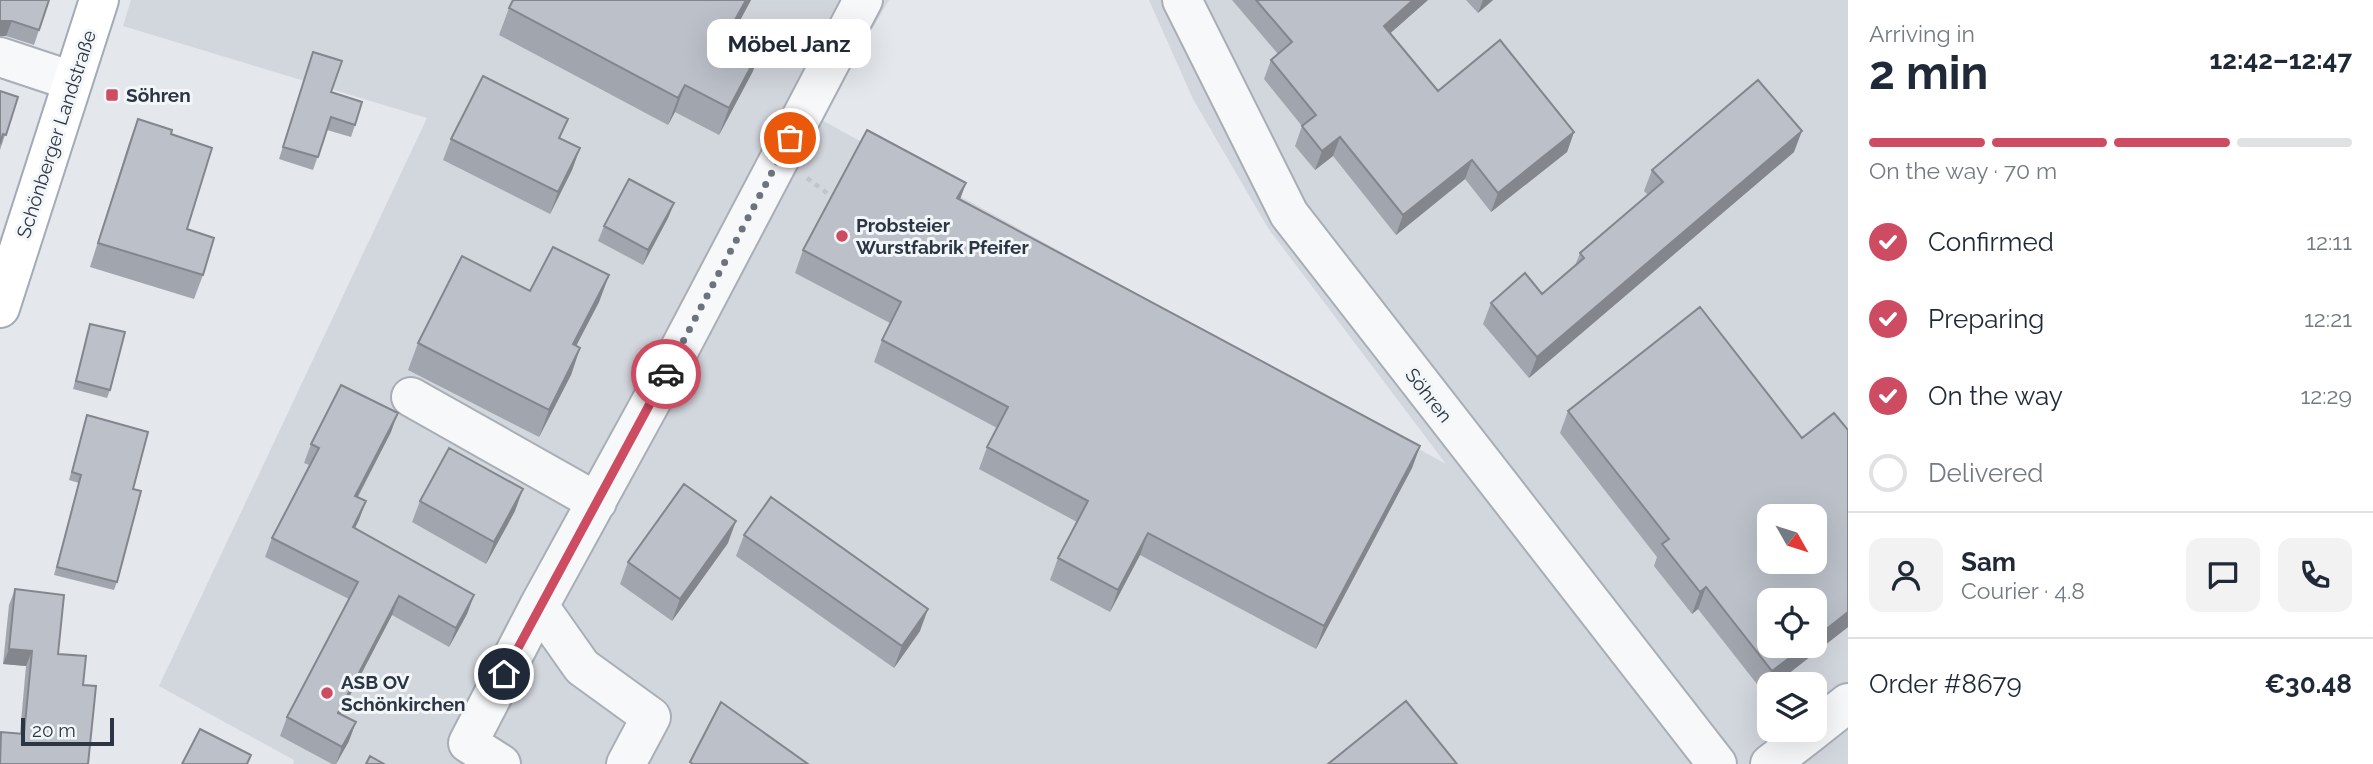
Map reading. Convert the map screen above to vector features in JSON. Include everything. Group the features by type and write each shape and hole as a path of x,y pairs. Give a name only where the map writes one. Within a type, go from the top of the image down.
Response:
{"main road":[{"name":"Schönberger Landstraße","path":"0,308 99,0"}],"street":[{"path":"500,764 462,754 863,0"},
{"name":"Söhren","path":"1182,0 1289,214 1717,764"},
{"path":"0,57 72,81"},
{"path":"411,397 597,502"},
{"path":"539,606 582,667 651,717 626,764"},
{"path":"1827,719 1848,703"},
{"path":"1770,764 1798,742"}],"shaded area":[{"path":"131,0 889,0 820,119 1446,464 1268,228 1193,99 1149,0 1848,0 1848,764 293,764 294,760 159,686 427,118 123,26"}],"building":[{"path":"0,0 49,0 39,30 12,21 0,21"},
{"path":"513,0 746,0 731,27 763,44 729,108 685,85 678,98 509,8"},
{"path":"1256,0 1413,0 1384,26 1438,91 1500,40 1574,132 1498,193 1472,160 1403,215 1340,137 1322,151 1302,126 1316,115 1271,60 1292,42"},
{"path":"313,52 342,61 331,92 362,102 355,125 331,117 318,157 283,147"},
{"path":"483,76 568,119 559,138 580,148 558,192 451,139"},
{"path":"1758,80 1802,131 1537,357 1491,303 1525,273 1542,294 1584,258 1580,253 1663,182 1652,170"},
{"path":"0,91 18,97 6,135 3,134 0,144"},
{"path":"138,119 172,130 171,134 212,148 187,229 214,238 203,275 98,243"},
{"path":"867,130 966,183 957,198 1420,446 1324,626 1148,533 1118,590 1058,558 1088,501 987,447 1008,407 882,340 901,302 803,250"},
{"path":"629,179 674,203 648,250 604,226"},
{"path":"553,247 609,275 573,344 580,348 549,410 418,343 462,256 530,291"},
{"path":"1700,307 1802,438 1834,413 1848,430 1848,612 1827,629 1827,588 1757,588 1757,652 1706,587 1700,592 1662,544 1669,539 1568,411"},
{"path":"90,324 125,332 110,390 76,381"},
{"path":"341,385 398,413 355,496 366,501 353,527 474,595 456,628 399,596 338,713 356,722 342,747 287,717 358,582 272,538 319,448 311,444"},
{"path":"87,415 148,432 133,489 141,491 117,582 57,567 81,475 72,472"},
{"path":"449,448 523,489 494,542 420,501"},
{"path":"684,484 736,521 680,599 628,562"},
{"path":"771,497 928,609 902,646 744,535"},
{"path":"15,589 64,595 58,654 86,656 83,685 96,686 88,764 0,764 1,732 24,734 32,651 9,649"},
{"path":"1762,658 1789,658 1772,671"},
{"path":"1406,701 1457,764 1328,764"},
{"path":"721,702 808,764 690,762"},
{"path":"200,729 251,755 247,764 182,764"},
{"path":"370,756 384,764 366,764"}],"way so far":[{"path":"666,374 790,138"}],"place":[{"name":"Söhren","path":"112,95"},
{"name":"Möbel Janz","path":"790,138"},
{"name":"Probsteier Wurstfabrik Pfeifer","path":"842,236"},
{"name":"ASB OV Schönkirchen","path":"327,693"}],"route":[{"path":"504,674 666,374"}]}
